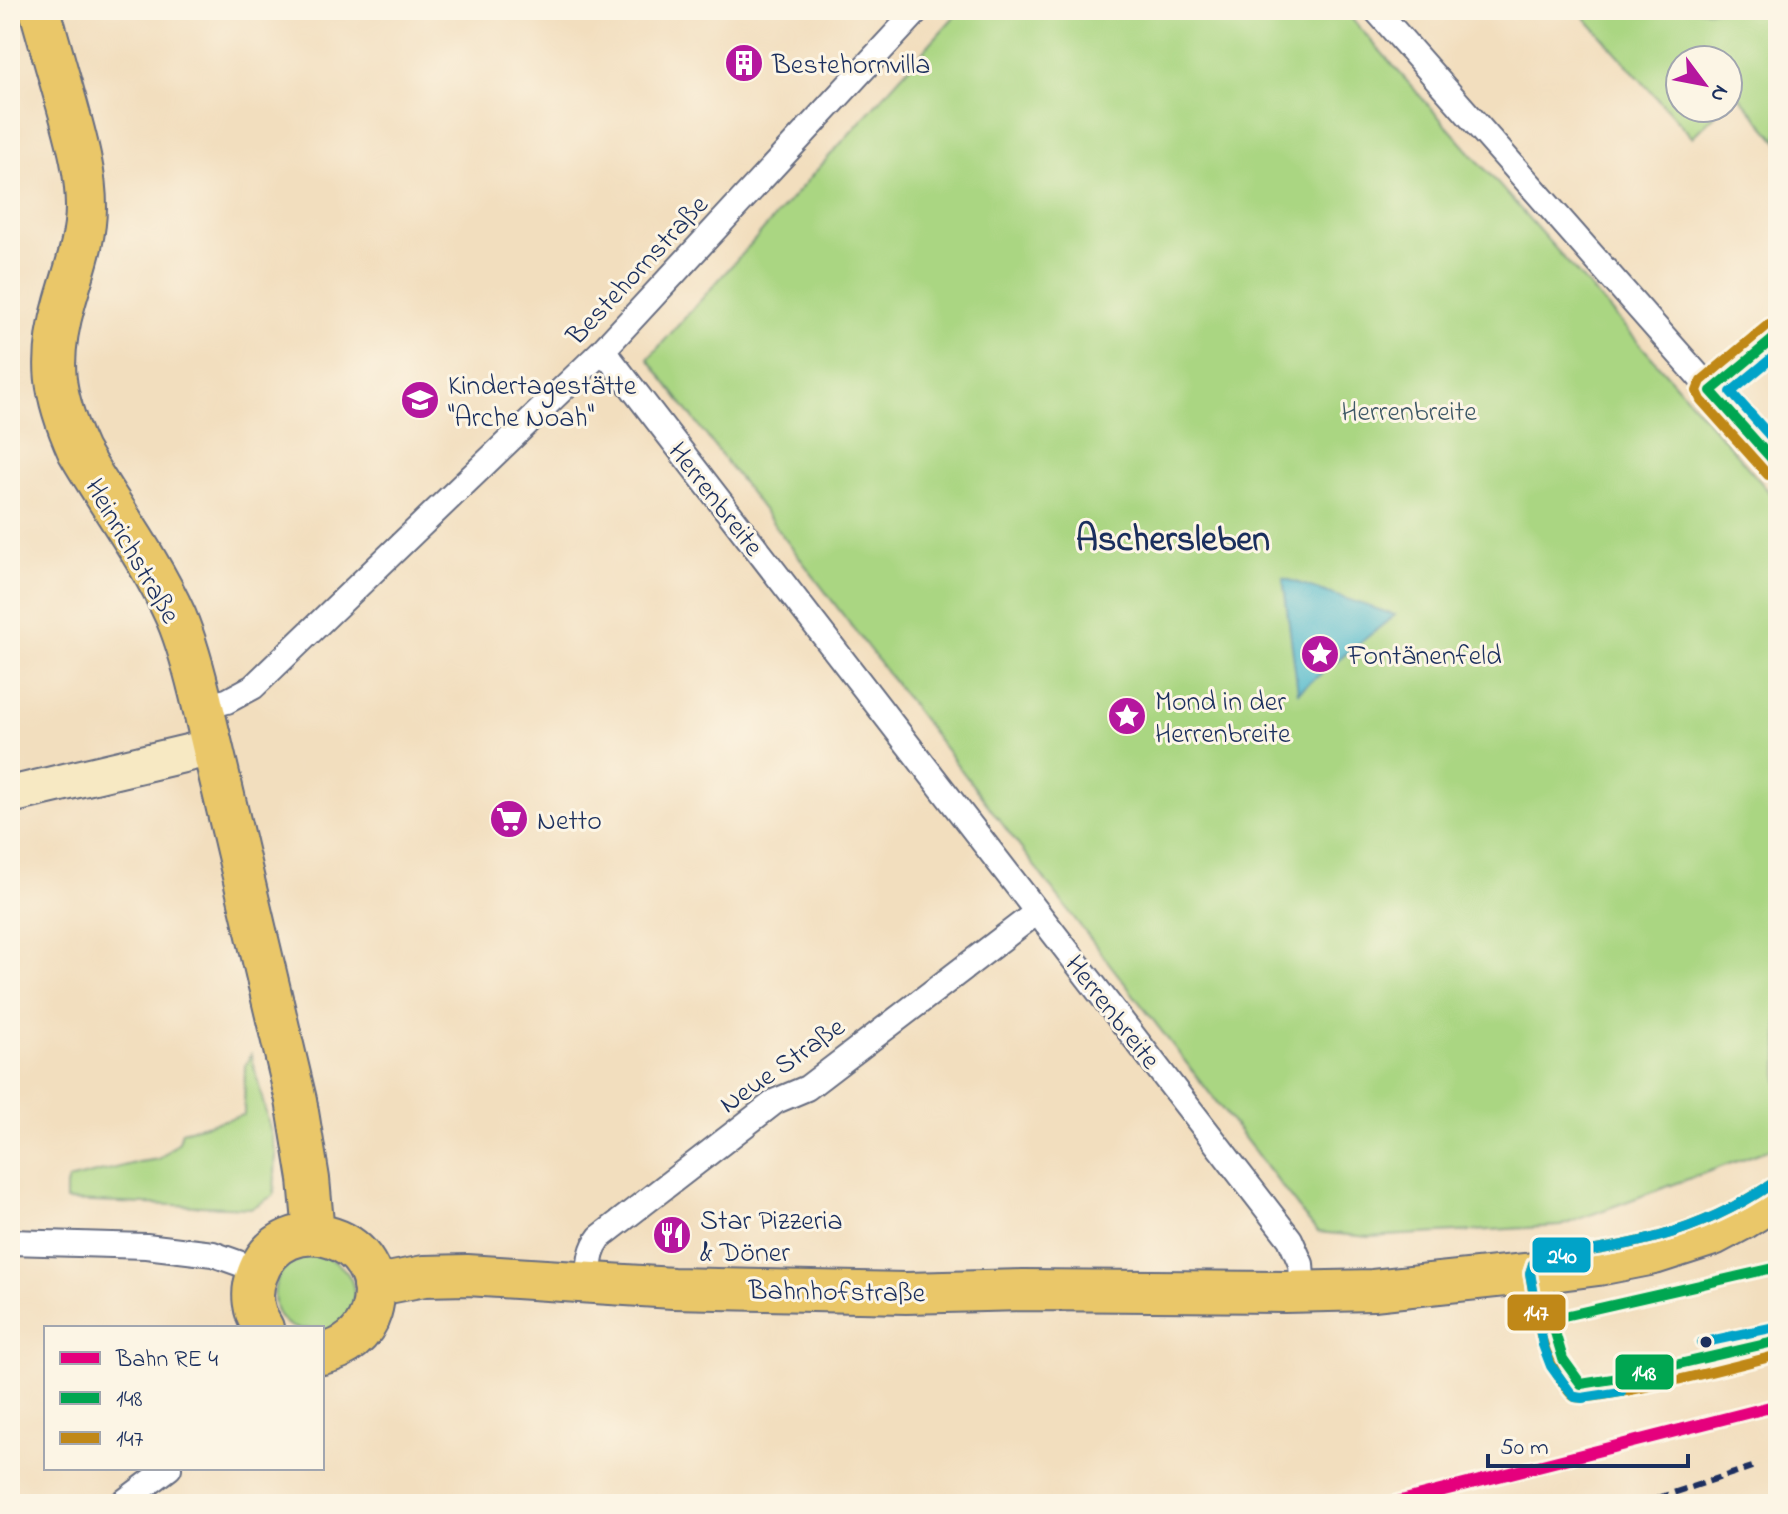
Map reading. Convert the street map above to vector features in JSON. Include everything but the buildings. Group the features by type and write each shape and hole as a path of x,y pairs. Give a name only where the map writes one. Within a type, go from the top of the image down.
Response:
{"main road":[{"name":"Heinrichstraße","path":"40,10 78,147 86,195 82,247 57,338 55,386 78,451 149,568 176,618 189,653 296,1100 314,1234"},
{"path":"1303,1292 1373,1290 1626,1261 1713,1235 1778,1197"},
{"path":"262,1326 256,1313 253,1287 266,1257 291,1238 314,1234 335,1238 353,1249 367,1266 373,1286 372,1310 362,1331 344,1346 324,1353"},
{"name":"Bahnhofstraße","path":"373,1286 420,1277 467,1275 673,1288 906,1293 1023,1290 1303,1292"}],"street":[{"name":"Bestehornstraße","path":"203,707 227,701 253,687 603,350 918,10"},
{"path":"1376,10 1778,466"},
{"path":"1711,391 1778,335"},
{"name":"Herrenbreite","path":"603,350 1290,1239 1301,1264 1303,1292"},
{"path":"10,795 213,747"},
{"name":"Neue Straße","path":"588,1283 591,1253 600,1237 776,1101 807,1088 1037,912"},
{"path":"10,1242 146,1246 213,1254 258,1270"},
{"path":"121,1504 166,1470"}],"green space":[{"name":"Herrenbreite","path":"960,10 1344,10 1778,502 1778,1146 1560,1226 1369,1237 1317,1232 648,359"},
{"path":"1578,10 1778,10 1778,142 1744,102 1744,44 1664,44 1664,106"},
{"path":"1680,124 1705,124 1692,137"},
{"path":"251,1054 276,1153 274,1195 252,1208 66,1201 68,1180 159,1159 179,1142 182,1131 244,1115 245,1066"},
{"path":"317,1254 333,1260 344,1269 354,1292 347,1316 337,1326 324,1332 324,1326 290,1326 277,1312 274,1293 280,1274 293,1260"}],"water":[{"name":"Fontänenfeld","path":"1283,578 1395,615 1298,692"}],"railway":[{"path":"1640,1504 1752,1467"}],"transit line":[{"name":"147","path":"1768,475 1701,400 1697,391 1701,381 1769,324"},
{"name":"148","path":"1711,391 1778,335"},
{"name":"240","path":"1778,353 1731,392 1778,445"},
{"name":"148","path":"1711,391 1778,466"},
{"name":"147","path":"1770,1185 1715,1216 1687,1227 1632,1243 1541,1258 1533,1264 1530,1273 1543,1344 1555,1370 1575,1397 1638,1389 1778,1355"},
{"name":"240","path":"1621,1392 1575,1397 1551,1366 1543,1345 1530,1273 1533,1264 1541,1258 1603,1249 1660,1236 1715,1216 1770,1185"},
{"name":"148","path":"1551,1319 1778,1267"},
{"name":"148","path":"1551,1319 1563,1359 1581,1384 1778,1341"},
{"name":"240","path":"1701,1343 1775,1327"},
{"path":"1389,1504 1778,1405"}],"place":[{"name":"Bestehornvilla","path":"744,63"},
{"name":"Kindertagestätte \"Arche Noah\"","path":"420,400"},
{"name":"Fontänenfeld","path":"1320,654"},
{"name":"Mond in der Herrenbreite","path":"1127,716"},
{"name":"Netto","path":"509,819"},
{"name":"Star Pizzeria & Döner","path":"672,1235"}],"district":[{"name":"Aschersleben","path":"1173,537"}]}
